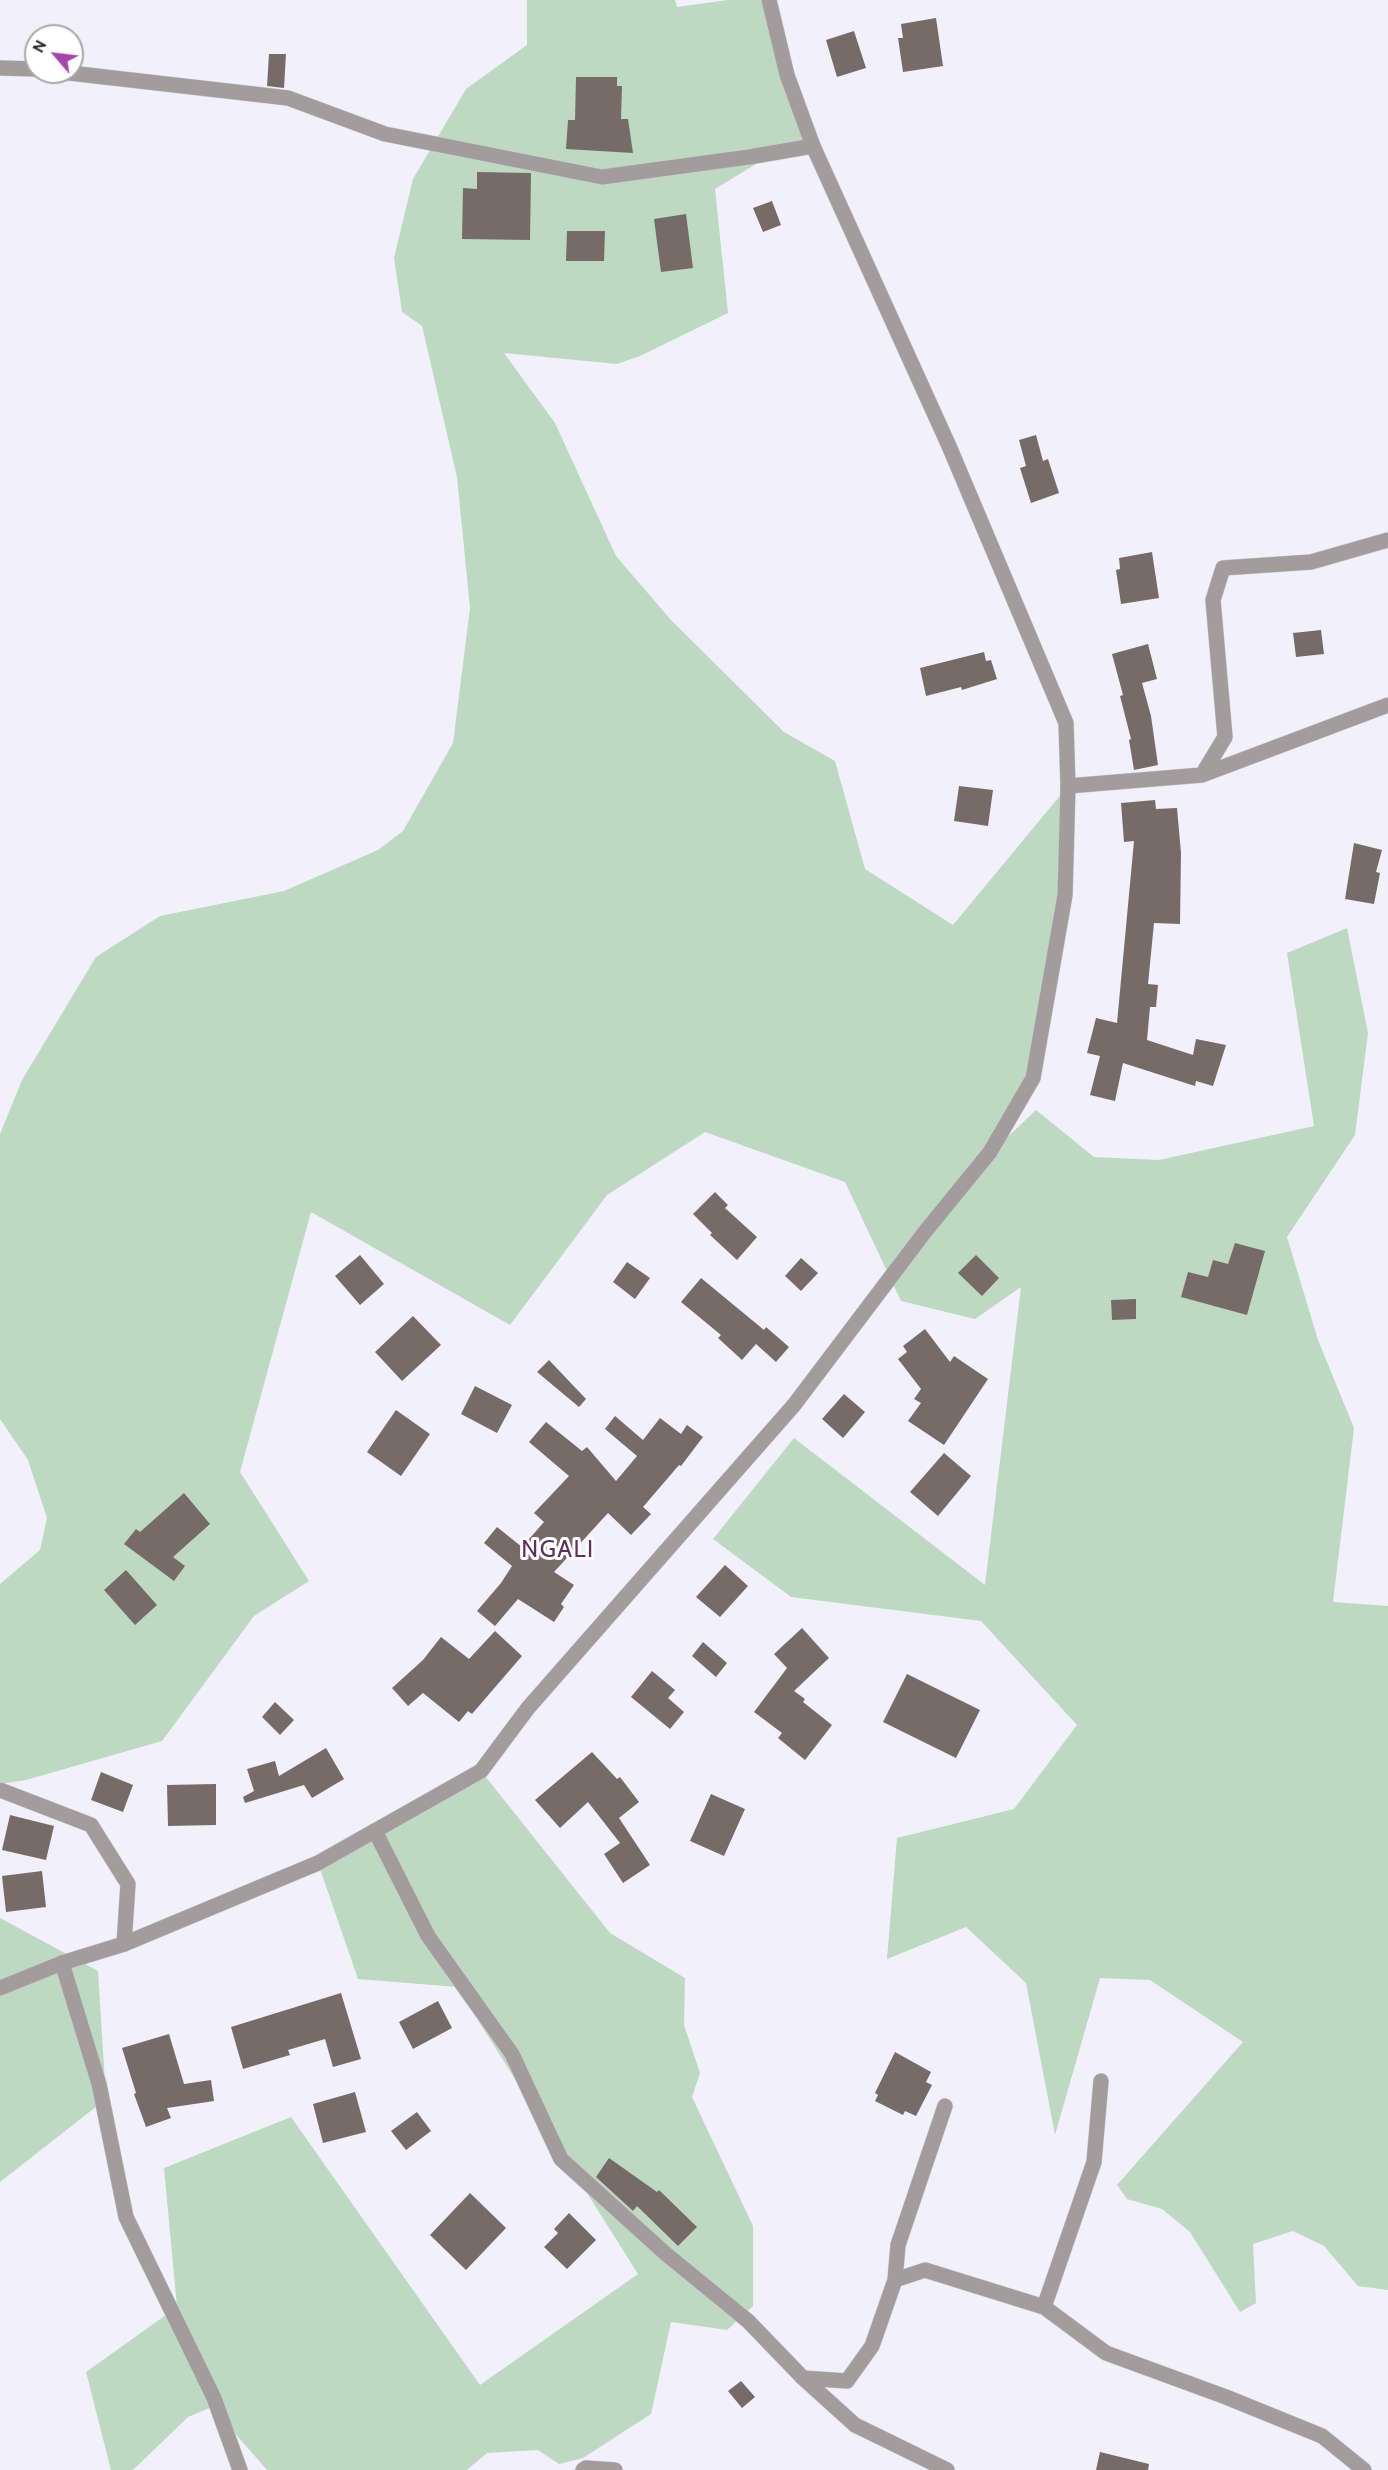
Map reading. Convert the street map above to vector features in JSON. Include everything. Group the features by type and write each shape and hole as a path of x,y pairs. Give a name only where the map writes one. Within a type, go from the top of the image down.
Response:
{"street":[{"path":"0,1988 62,1964 124,1944 318,1863 481,1771 528,1708 794,1405 924,1233 990,1152 1033,1078 1065,895 1068,786 1066,723 949,446 813,146 787,75 769,0"},
{"path":"0,68 24,69"},
{"path":"84,75 288,98 385,134 602,177 813,146"},
{"path":"1203,775 1226,737 1214,600 1223,568 1311,562 1388,540"},
{"path":"1068,786 1203,775 1388,705"},
{"path":"0,1790 91,1825 128,1884 124,1944"},
{"path":"375,1832 428,1936 512,2054 561,2159 666,2254 748,2321 803,2378 855,2425 947,2470"},
{"path":"62,1964 99,2084 126,2217 214,2398 240,2470"},
{"path":"1044,2307 1094,2162 1101,2081"},
{"path":"803,2378 847,2381 872,2346 895,2280 898,2246 945,2106"},
{"path":"895,2280 925,2270 1044,2307 1106,2352 1322,2436 1364,2470"},
{"path":"583,2470 586,2468 615,2470"}],"green space":[{"path":"527,0 675,0 677,7 728,0 769,0 813,146 756,164 715,189 728,313 640,356 617,364 504,353 555,423 616,556 671,620 784,732 835,761 865,869 953,925 1068,786 1065,895 1033,1078 997,1147 1036,1110 1094,1157 1159,1160 1314,1126 1287,953 1347,928 1368,1033 1355,1135 1287,1237 1318,1340 1354,1428 1333,1602 1388,1606 1388,2290 1358,2286 1324,2246 1293,2231 1253,2244 1256,2303 1240,2312 1190,2232 1162,2209 1127,2199 1117,2185 1243,2042 1150,1980 1100,1978 1055,2135 1026,1983 966,1927 887,1959 897,1838 1014,1809 1077,1725 981,1621 791,1597 713,1539 794,1438 985,1585 1021,1287 975,1319 901,1301 845,1182 705,1132 607,1195 510,1325 311,1212 240,1472 309,1581 254,1616 162,1741 26,1780 0,1784 0,1584 40,1550 47,1518 28,1460 0,1419 0,1134 22,1080 96,957 160,916 284,891 378,850 403,831 453,743 470,608 457,477 422,326 402,312 394,258 413,179 466,89 527,45"},
{"path":"481,1771 610,1933 685,1978 684,2025 700,2073 692,2097 753,2226 753,2306 727,2330 671,2322 651,2414 583,2458 559,2464 538,2450 487,2453 467,2470 267,2470 212,2407 188,2417 133,2470 111,2470 86,2372 177,2307 164,2168 291,2117 480,2385 638,2274 457,1987 358,1979 318,1863 425,1812"},
{"path":"0,1918 98,1971 106,2099 0,2182"}],"building":[{"path":"936,18 943,66 903,72 898,38 903,38 901,24"},
{"path":"854,31 866,68 837,77 826,40"},
{"path":"269,54 286,54 284,88 267,86"},
{"path":"576,77 617,77 617,86 622,86 621,119 628,119 633,153 566,149 568,120 575,120"},
{"path":"477,172 531,173 530,240 462,239 463,188 477,189"},
{"path":"772,201 781,225 763,232 753,208"},
{"path":"686,214 693,268 661,272 654,219"},
{"path":"567,231 605,231 604,261 566,261"},
{"path":"1036,435 1043,461 1048,459 1059,493 1031,503 1020,468 1026,466 1019,440"},
{"path":"1152,552 1159,598 1121,604 1116,570 1120,569 1119,558"},
{"path":"1321,630 1324,654 1296,657 1293,633"},
{"path":"1148,644 1157,679 1142,683 1151,716 1158,765 1134,770 1129,740 1131,739 1120,696 1123,695 1112,654"},
{"path":"984,652 986,661 991,660 997,679 962,690 961,687 926,696 920,668"},
{"path":"959,786 993,790 988,826 954,821"},
{"path":"1155,800 1156,809 1177,808 1181,853 1180,924 1154,923 1148,984 1158,985 1156,1007 1150,1007 1147,1040 1193,1055 1196,1039 1226,1045 1213,1086 1196,1081 1195,1086 1123,1063 1115,1101 1090,1095 1100,1056 1087,1053 1096,1018 1117,1023 1134,841 1124,842 1121,803"},
{"path":"1354,843 1382,850 1376,872 1380,873 1374,904 1345,899"},
{"path":"715,1192 728,1205 725,1208 757,1237 737,1260 710,1235 712,1233 693,1214"},
{"path":"1235,1243 1265,1251 1247,1315 1181,1297 1188,1272 1208,1277 1213,1260 1228,1264"},
{"path":"360,1255 384,1284 360,1305 335,1276"},
{"path":"976,1255 999,1278 982,1296 958,1273"},
{"path":"801,1258 818,1273 801,1291 785,1276"},
{"path":"627,1262 650,1278 635,1299 613,1282"},
{"path":"701,1278 764,1330 766,1327 789,1347 776,1362 756,1344 742,1360 718,1338 721,1335 681,1302"},
{"path":"1136,1299 1136,1319 1112,1320 1111,1300"},
{"path":"413,1316 441,1345 402,1381 375,1352"},
{"path":"925,1329 950,1362 954,1356 988,1379 944,1445 908,1421 921,1403 914,1399 921,1389 898,1359 907,1352 903,1346"},
{"path":"549,1360 586,1399 579,1407 537,1372"},
{"path":"475,1386 512,1405 497,1433 461,1414"},
{"path":"844,1394 865,1412 843,1438 822,1419"},
{"path":"396,1410 430,1434 401,1476 367,1452"},
{"path":"615,1416 643,1440 660,1418 681,1434 687,1425 703,1437 681,1466 679,1465 643,1507 651,1514 631,1535 608,1513 554,1572 574,1585 561,1604 564,1607 554,1622 518,1599 495,1626 477,1611 512,1566 484,1543 497,1527 522,1547 544,1522 534,1513 569,1476 529,1442 546,1422 582,1451 587,1447 616,1481 637,1456 605,1429"},
{"path":"944,1453 971,1476 938,1516 910,1492"},
{"path":"184,1493 210,1524 173,1557 185,1566 174,1581 124,1544 136,1529 140,1532"},
{"path":"725,1565 748,1586 720,1617 696,1597"},
{"path":"126,1570 157,1605 135,1625 104,1590"},
{"path":"802,1628 829,1658 794,1691 805,1699 803,1702 832,1725 805,1760 778,1738 782,1733 754,1712 787,1668 774,1654"},
{"path":"495,1631 522,1656 472,1714 468,1711 459,1722 423,1693 408,1706 392,1688 423,1660 441,1637 469,1659"},
{"path":"703,1642 727,1663 716,1677 692,1656"},
{"path":"652,1671 675,1690 668,1698 684,1712 670,1729 631,1697"},
{"path":"907,1674 980,1710 956,1758 883,1722"},
{"path":"275,1702 294,1720 280,1735 262,1717"},
{"path":"326,1748 344,1779 312,1798 304,1785 245,1803 243,1797 254,1791 247,1769 275,1761 279,1776"},
{"path":"592,1752 617,1779 620,1777 639,1802 619,1818 650,1865 623,1883 604,1854 620,1843 588,1802 560,1828 535,1800"},
{"path":"101,1772 133,1785 123,1812 91,1800"},
{"path":"216,1784 216,1825 168,1826 167,1785"},
{"path":"711,1794 745,1809 724,1856 690,1841"},
{"path":"10,1815 54,1826 46,1860 2,1850"},
{"path":"42,1871 46,1907 6,1912 2,1876"},
{"path":"341,1993 361,2059 333,2067 325,2039 288,2050 290,2055 243,2069 231,2027"},
{"path":"438,2001 452,2028 413,2049 399,2022"},
{"path":"169,2034 184,2084 211,2080 214,2101 167,2108 171,2118 146,2127 134,2094 136,2093 122,2048"},
{"path":"895,2052 931,2072 926,2082 932,2085 916,2116 905,2111 903,2115 875,2101 878,2095 875,2093"},
{"path":"355,2092 366,2132 323,2143 313,2104"},
{"path":"417,2112 431,2131 406,2150 391,2131"},
{"path":"609,2158 657,2192 659,2190 697,2227 678,2246 637,2206 633,2211 596,2177"},
{"path":"470,2193 506,2228 466,2270 430,2235"},
{"path":"569,2213 596,2240 567,2269 544,2247 558,2233 554,2229"},
{"path":"741,2381 755,2397 742,2408 728,2391"},
{"path":"1100,2452 1149,2464 1148,2470 1096,2470"}],"district":[{"name":"NGALI","path":"558,1550"}]}
